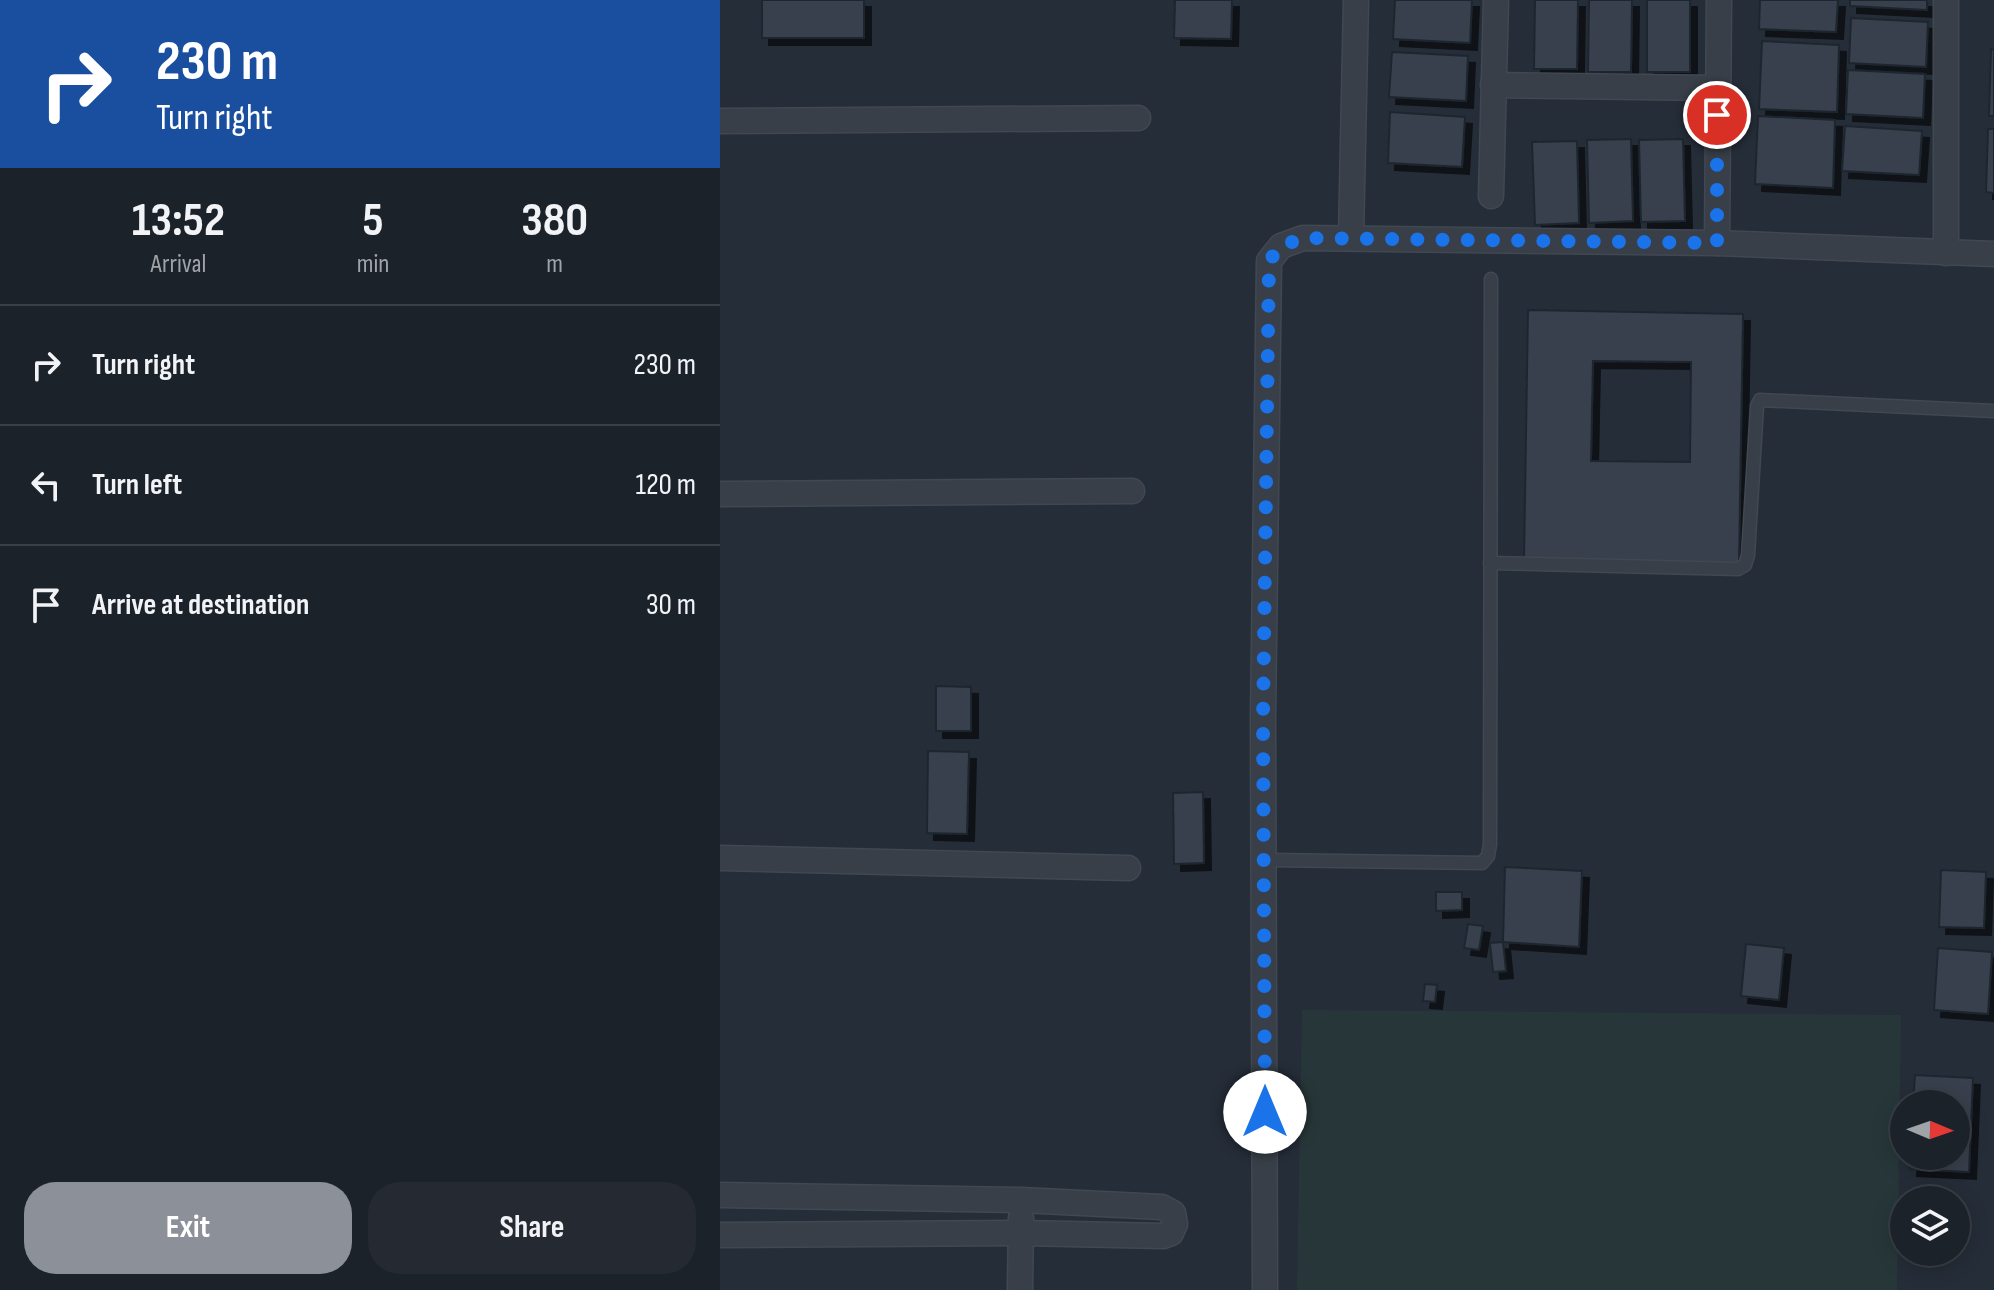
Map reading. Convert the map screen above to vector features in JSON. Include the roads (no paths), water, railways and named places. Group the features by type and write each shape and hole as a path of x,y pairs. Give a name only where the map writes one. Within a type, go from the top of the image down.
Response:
{"street":[{"path":"1351,238 1356,0"},
{"path":"1491,196 1496,0"},
{"path":"1717,243 1719,0"},
{"path":"1946,0 1946,253"},
{"path":"1493,85 1717,88"},
{"path":"720,121 1138,118"},
{"path":"1265,1290 1263,688 1269,261 1281,246 1303,238 1717,243 1994,254"},
{"path":"720,494 1132,491"},
{"path":"720,858 1128,868"},
{"path":"720,1195 1021,1200 1162,1207 1173,1213 1175,1224 1171,1233 1163,1236 1021,1233 720,1235"},
{"path":"1020,1290 1021,1200"}],"lane":[{"path":"1264,860 1482,863 1488,856 1491,279"},
{"path":"1490,563 1738,569 1745,565 1757,406 1760,400 1994,411"}]}
